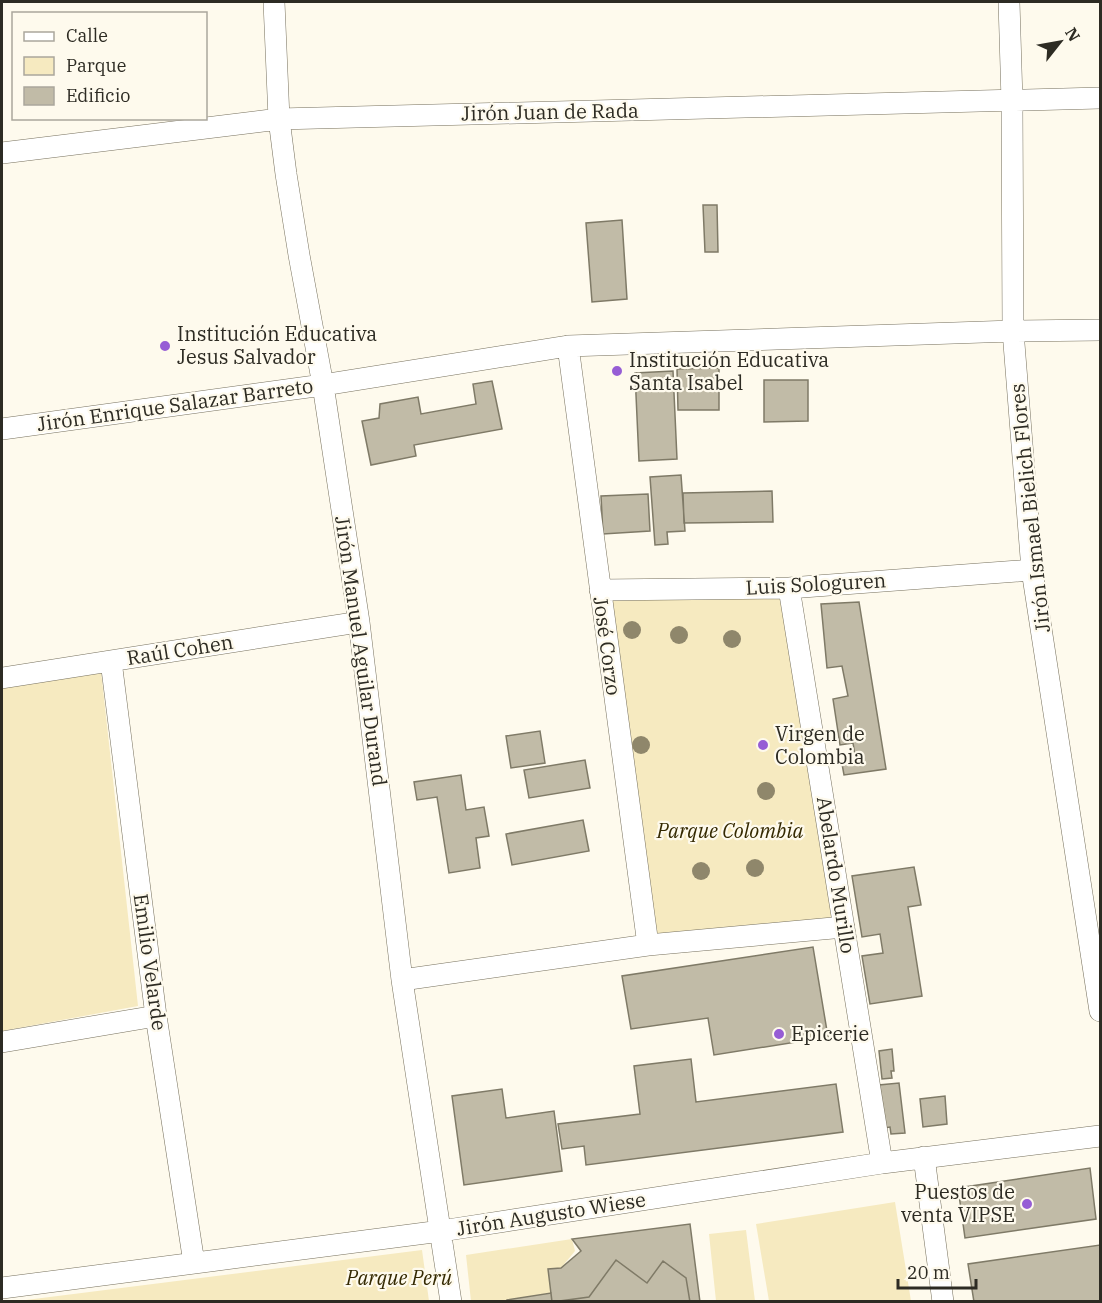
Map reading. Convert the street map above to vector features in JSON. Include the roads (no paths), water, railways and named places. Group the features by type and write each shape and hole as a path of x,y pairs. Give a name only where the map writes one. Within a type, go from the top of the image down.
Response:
{"street":[{"name":"Jirón Manuel Aguilar Durand","path":"274,2 279,119 359,622 402,980 451,1302"},
{"name":"Jirón Ismael Bielich Flores","path":"1009,2 1013,331 1032,570 1092,891 1101,1011"},
{"name":"Jirón Juan de Rada","path":"2,153 279,119 1101,98"},
{"name":"Jirón Enrique Salazar Barreto","path":"2,429 323,385 568,346 1101,330"},
{"name":"José Corzo","path":"568,346 648,945"},
{"name":"Luis Sologuren","path":"600,590 789,588 1032,570"},
{"name":"Abelardo Murillo","path":"789,588 882,1162"},
{"name":"Raúl Cohen","path":"2,678 359,622"},
{"name":"Emilio Velarde","path":"111,661 156,1016 194,1263"},
{"path":"402,980 648,945 844,927"},
{"path":"2,1042 156,1016"},
{"name":"Jirón Augusto Wiese","path":"2,1288 441,1231 882,1162 1101,1136"},
{"path":"924,1157 943,1302"}],"place":[{"name":"Institución Educativa Jesus Salvador","path":"165,346"},
{"name":"Institución Educativa Santa Isabel","path":"617,371"},
{"name":"Virgen de Colombia","path":"763,745"},
{"name":"Epicerie","path":"779,1034"},
{"name":"Puestos de venta VIPSE","path":"1027,1204"}],"park label":[{"name":"Parque Colombia","path":"730,831"},
{"name":"Parque Perú","path":"399,1278"}]}
